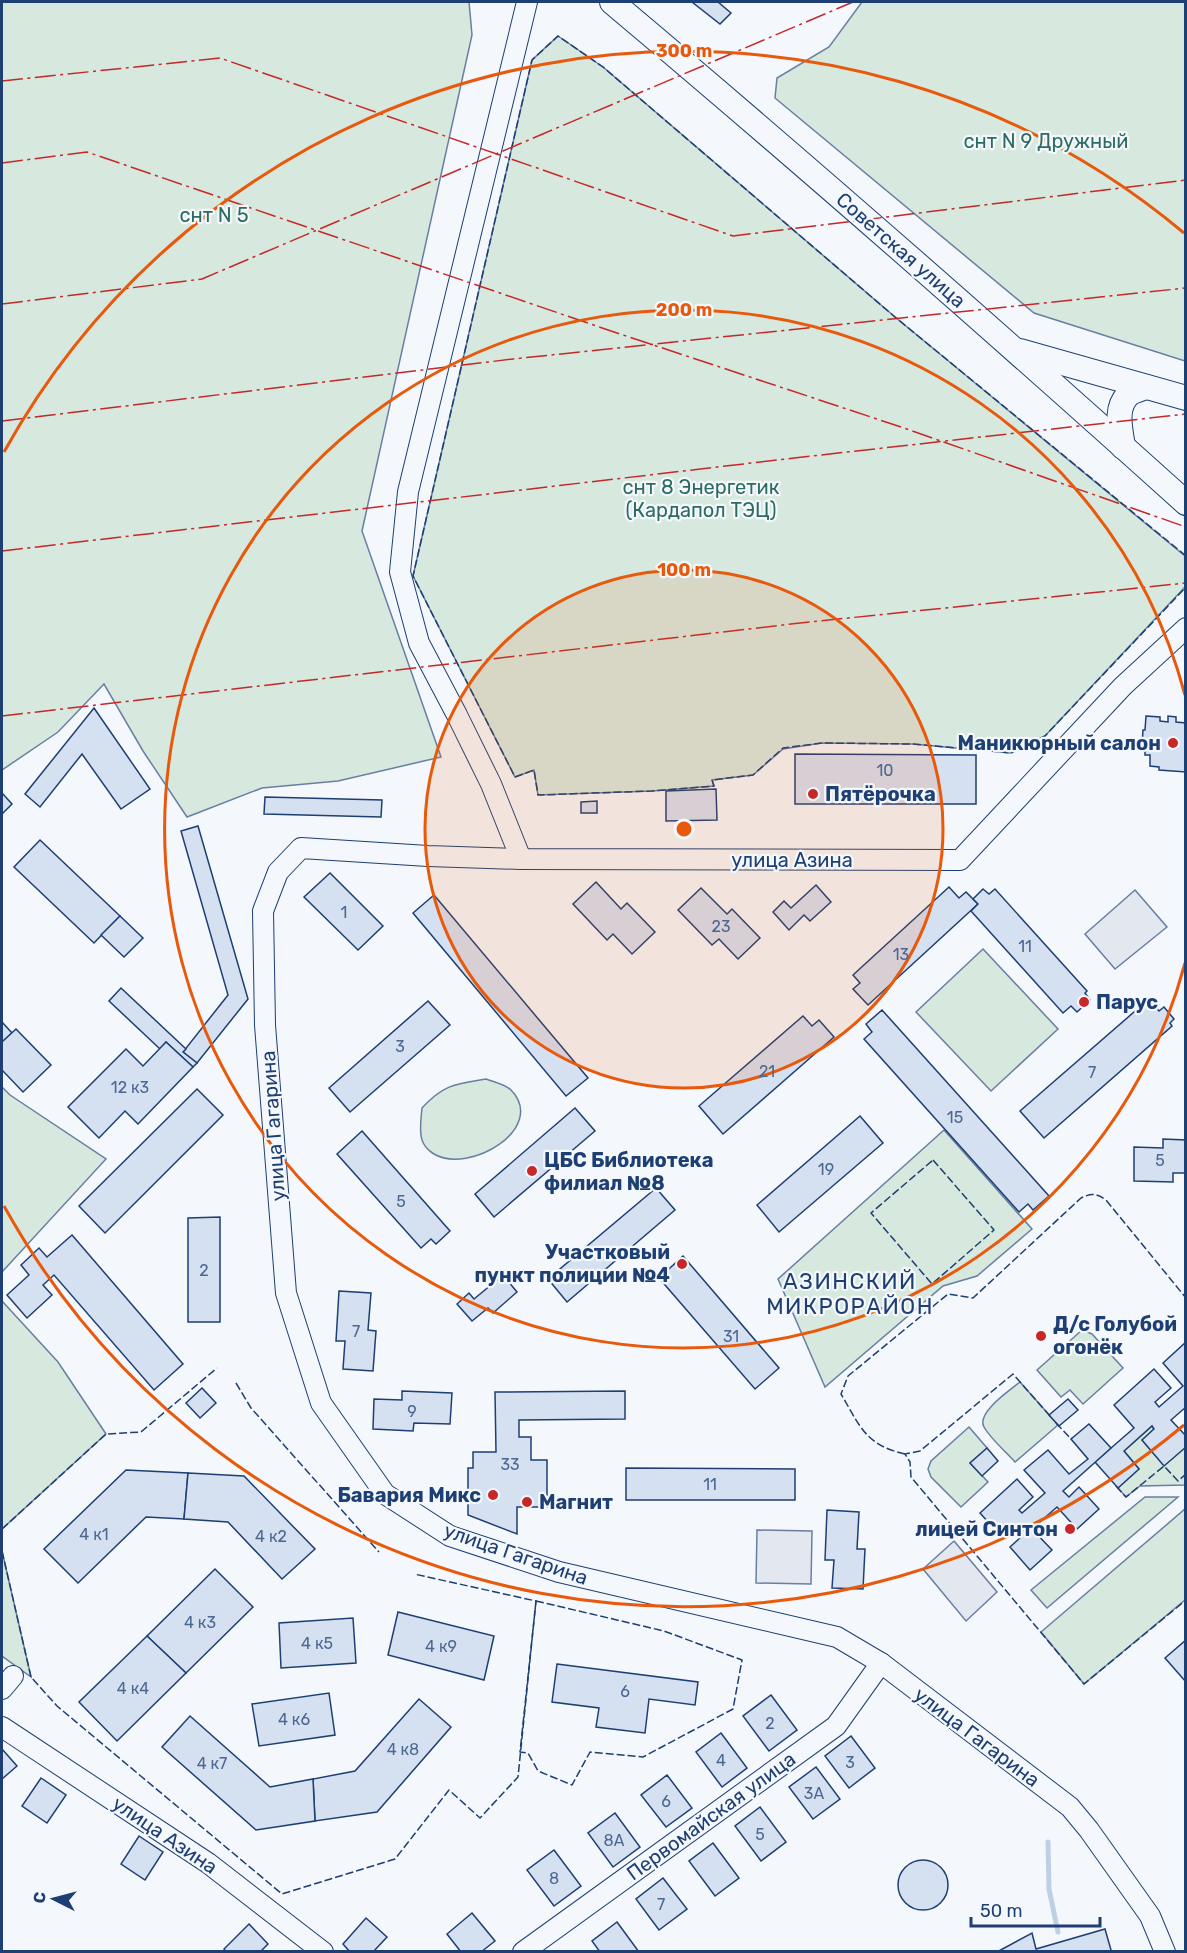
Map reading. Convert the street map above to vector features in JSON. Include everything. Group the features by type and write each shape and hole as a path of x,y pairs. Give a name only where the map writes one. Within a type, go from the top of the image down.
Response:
{"main road":[{"name":"Советская улица","path":"612,2 720,92 1015,350 1185,503"},
{"path":"1015,350 1185,398"},
{"path":"1123,447 1119,421 1121,408 1128,395 1146,387"}],"street":[{"path":"521,859 486,774 419,643 400,572 408,492 527,2"},
{"name":"улица Азина","path":"301,848 521,859 960,860 1123,686 1185,627"},
{"name":"улица Гагарина","path":"301,848 278,872 263,911 265,1025 286,1293 321,1403 385,1494 450,1536 559,1572 837,1637 881,1663 1070,1807 1150,1916 1165,1952"},
{"name":"Первомайская улица","path":"524,1952 837,1726 881,1663"},
{"name":"улица Азина","path":"2,1727 208,1863 323,1952"}],"green space":[{"name":"снт N 5","path":"2,2 469,2 472,35 362,531 441,757 338,781 262,788 187,817 143,751 104,684 58,732 2,770"},
{"name":"снт N 9 Дружный","path":"862,2 1185,2 1185,361 1034,313 775,98 777,78 829,47"},
{"name":"снт 8 Энергетик (Кардапол ТЭЦ)","path":"558,36 603,67 895,317 1185,556 1185,587 1045,736 1011,753 913,744 822,743 783,749 753,775 712,780 714,786 652,791 538,795 534,770 515,777 413,576 532,60"},
{"path":"983,949 1058,1029 991,1091 916,1012"},
{"path":"486,1079 509,1088 520,1105 520,1119 512,1132 500,1144 484,1153 466,1158 449,1159 432,1153 424,1144 421,1136 422,1108 437,1094 451,1086"},
{"path":"2,1087 10,1095 106,1159 2,1272"},
{"path":"944,1130 1032,1229 977,1276 943,1286 825,1387 778,1279"},
{"path":"2,1301 58,1362 106,1434 2,1529"},
{"path":"1082,1330 1092,1334 1123,1368 1083,1404 1070,1390 1061,1397 1037,1370"},
{"path":"1020,1382 1058,1425 1015,1462 990,1436 983,1421 995,1402"},
{"path":"1152,1426 1154,1429 1142,1440 1164,1465 1185,1447 1185,1485 1140,1486 1126,1497 1118,1488 1139,1469 1124,1451"},
{"path":"969,1427 987,1448 970,1463 988,1482 961,1507 931,1477 928,1469 931,1461"},
{"path":"1145,1497 1178,1497 1047,1608 1031,1590"},
{"path":"1185,1509 1185,1600 1084,1684 1041,1632"},
{"path":"2,1551 31,1677 2,1656"}],"shaded area":[{"path":"1135,890 1167,927 1115,969 1085,934"},
{"path":"757,1530 812,1531 811,1584 756,1583"},
{"path":"954,1541 997,1592 966,1621 923,1569"}],"building":[{"path":"692,2 718,2 731,13 720,24"},
{"path":"94,708 150,789 121,809 82,754 40,807 25,794"},
{"path":"1146,716 1160,717 1160,721 1168,722 1168,716 1176,717 1176,722 1186,723 1186,772 1159,770 1159,767 1150,766 1150,755 1145,755 1145,745 1142,745"},
{"path":"795,754 976,755 976,804 795,804"},
{"path":"716,789 717,820 666,821 666,791"},
{"path":"2,793 12,804 3,813 2,811"},
{"path":"265,797 382,800 381,817 264,814"},
{"path":"597,801 597,813 581,813 581,802"},
{"path":"198,826 248,999 197,1063 183,1052 228,995 181,831"},
{"path":"40,840 120,916 94,943 14,867"},
{"path":"330,873 383,926 358,950 304,897"},
{"path":"596,882 621,909 627,903 655,932 632,954 613,934 607,940 573,904"},
{"path":"816,885 831,902 810,921 804,915 789,930 773,912 784,901 791,908"},
{"path":"949,887 959,898 966,892 978,904 868,1005 853,989 860,983 853,975"},
{"path":"701,888 727,914 732,909 760,938 738,959 719,939 712,945 678,910"},
{"path":"983,889 989,894 995,889 1087,991 1085,993 1090,1000 1077,1012 1071,1006 1063,1013 971,911 978,904 973,899"},
{"path":"434,895 588,1078 566,1096 413,913"},
{"path":"120,916 143,938 124,957 101,935"},
{"path":"121,988 186,1049 183,1052 197,1063 193,1067 166,1042 160,1049 109,1001"},
{"path":"1149,999 1159,1011 1164,1007 1174,1019 1170,1023 1172,1026 1044,1138 1020,1111"},
{"path":"428,1001 450,1025 350,1112 329,1088"},
{"path":"882,1010 1049,1196 1033,1210 1028,1204 1019,1212 864,1039 872,1032 866,1024"},
{"path":"803,1016 812,1026 819,1020 834,1037 723,1134 699,1106"},
{"path":"2,1022 12,1033 2,1042"},
{"path":"16,1029 51,1065 23,1092 2,1070 2,1042"},
{"path":"166,1042 193,1067 138,1124 125,1111 99,1138 68,1107 126,1049 143,1066"},
{"path":"197,1089 223,1115 105,1233 79,1206"},
{"path":"575,1108 595,1131 494,1217 475,1194"},
{"path":"860,1116 883,1143 779,1232 757,1205"},
{"path":"362,1131 450,1231 436,1244 431,1239 421,1248 337,1154"},
{"path":"1163,1139 1186,1140 1186,1173 1173,1173 1173,1182 1134,1181 1134,1147 1163,1148"},
{"path":"656,1188 675,1210 567,1302 548,1279"},
{"path":"220,1217 220,1322 188,1322 188,1218"},
{"path":"72,1235 183,1364 154,1390 54,1275 43,1285 52,1295 27,1318 7,1295 29,1275 21,1265 39,1248 47,1257"},
{"path":"683,1256 779,1368 755,1389 659,1278"},
{"path":"503,1275 517,1292 493,1313 488,1308 472,1321 457,1304 469,1293 474,1299"},
{"path":"339,1291 371,1293 368,1330 376,1331 373,1371 343,1369 345,1341 336,1341"},
{"path":"1186,1342 1186,1407 1171,1420 1186,1436 1186,1447 1164,1466 1142,1440 1154,1429 1152,1426 1124,1451 1139,1469 1118,1488 1095,1462 1134,1428 1114,1405 1154,1369 1171,1388 1155,1402 1159,1407 1183,1386 1163,1363"},
{"path":"202,1388 216,1403 200,1418 186,1403"},
{"path":"402,1391 452,1393 450,1424 414,1423 413,1431 373,1429 374,1399 402,1400"},
{"path":"625,1391 625,1419 519,1420 519,1437 531,1437 531,1460 547,1460 547,1507 517,1507 517,1534 468,1515 468,1468 473,1468 473,1452 496,1452 495,1392"},
{"path":"1068,1399 1078,1410 1059,1426 1049,1415"},
{"path":"1089,1424 1111,1448 1063,1491 1069,1497 1079,1487 1099,1509 1077,1529 1057,1507 1032,1529 1052,1550 1030,1570 1010,1547 1021,1537 1010,1524 999,1534 980,1513 1017,1479 1033,1497 1019,1510 1022,1513 1045,1493 1024,1470 1048,1450 1069,1474 1088,1459 1071,1439"},
{"path":"987,1448 998,1461 982,1476 970,1463"},
{"path":"626,1468 795,1469 795,1500 626,1500"},
{"path":"126,1470 188,1473 184,1519 146,1517 78,1583 44,1549"},
{"path":"188,1473 244,1476 315,1549 282,1579 228,1522 184,1519"},
{"path":"827,1510 859,1512 857,1549 865,1549 863,1589 832,1588 834,1560 825,1560"},
{"path":"215,1569 253,1607 186,1673 147,1636"},
{"path":"398,1612 494,1636 484,1680 388,1655"},
{"path":"353,1618 356,1663 281,1668 279,1623"},
{"path":"147,1636 186,1673 117,1741 79,1702"},
{"path":"1186,1640 1186,1682 1165,1658"},
{"path":"557,1664 698,1682 695,1705 649,1699 645,1733 596,1727 599,1708 552,1702"},
{"path":"329,1693 335,1735 259,1746 252,1704"},
{"path":"771,1695 797,1730 769,1751 743,1716"},
{"path":"419,1699 451,1727 377,1812 315,1821 313,1779 355,1771"},
{"path":"190,1716 270,1787 313,1779 315,1821 256,1830 162,1747"},
{"path":"721,1733 747,1768 722,1787 696,1752"},
{"path":"851,1736 875,1768 849,1788 825,1756"},
{"path":"2,1749 17,1766 2,1779"},
{"path":"816,1767 840,1799 813,1819 789,1787"},
{"path":"667,1775 692,1808 666,1827 641,1795"},
{"path":"41,1778 66,1795 47,1823 22,1806"},
{"path":"760,1807 786,1842 761,1861 735,1826"},
{"path":"615,1813 640,1847 613,1867 588,1833"},
{"path":"139,1836 163,1852 145,1880 121,1864"},
{"path":"713,1843 739,1878 715,1896 689,1861"},
{"path":"554,1850 581,1886 554,1906 527,1870"},
{"path":"918,1860 928,1860 941,1867 948,1880 948,1890 941,1903 928,1910 918,1910 909,1906 902,1899 898,1890 898,1880 902,1871 909,1864"},
{"path":"663,1878 687,1909 659,1930 636,1899"},
{"path":"472,1913 495,1941 481,1952 461,1952 447,1934"},
{"path":"366,1918 387,1937 373,1952 350,1952 343,1944"},
{"path":"617,1922 639,1952 600,1952 592,1941"},
{"path":"249,1924 268,1944 260,1952 226,1952 224,1949"},
{"path":"1105,1929 1111,1950 1108,1952 997,1952 1032,1933 1036,1949"}],"waterway":[{"path":"1048,1842 1049,1889 1058,1932"}],"fence":[{"path":"1186,556 895,317 603,67 558,36 532,60 413,576 515,777 534,770 538,795 652,791 714,786 712,780 753,775 783,748 822,743 913,744 1011,753 1045,736 1186,587"},
{"path":"933,1160 994,1230 932,1284 871,1213 933,1160"},
{"path":"905,1454 881,1445 865,1433 859,1425 841,1394 848,1376 948,1294 973,1298 1081,1198 1094,1194 1106,1200 1186,1298"},
{"path":"2,1529 106,1434 141,1432 217,1368"},
{"path":"1050,1416 1013,1374 920,1451 905,1454 910,1462 911,1477 1084,1684 1186,1600"},
{"path":"236,1383 251,1408 379,1552"},
{"path":"1056,1423 1072,1438"},
{"path":"1116,1486 1126,1497 1164,1466 1178,1481 1186,1474"},
{"path":"2,1551 31,1677 57,1706 282,1894 395,1859 449,1790 480,1818 518,1777 536,1601 414,1574"},
{"path":"536,1601 664,1631 742,1660 733,1709 643,1757 590,1752 572,1785 538,1771 528,1753 520,1752 536,1601"}],"power":[{"path":"2,304 202,279 853,2"},
{"path":"2,81 220,58 733,236 1186,180"},
{"path":"2,163 87,152 614,332 898,426 1186,527"},
{"path":"2,421 513,359 1186,288"},
{"path":"2,551 1186,414"},
{"path":"2,716 800,623 1186,583"}],"place":[{"name":"Маникюрный салон","path":"1173,743"},
{"name":"Пятёрочка","path":"813,794"},
{"name":"Парус","path":"1084,1002"},
{"name":"ЦБС Библиотека филиал №8","path":"532,1171"},
{"name":"Участковый пункт полиции №4","path":"682,1264"},
{"name":"Д/с Голубой огонёк","path":"1041,1336"},
{"name":"Бавария Микс","path":"493,1495"},
{"name":"Магнит","path":"527,1502"},
{"name":"лицей Синтон","path":"1070,1529"}],"district":[{"name":"АЗИНСКИЙ МИКРОРАЙОН","path":"850,1294"}]}
